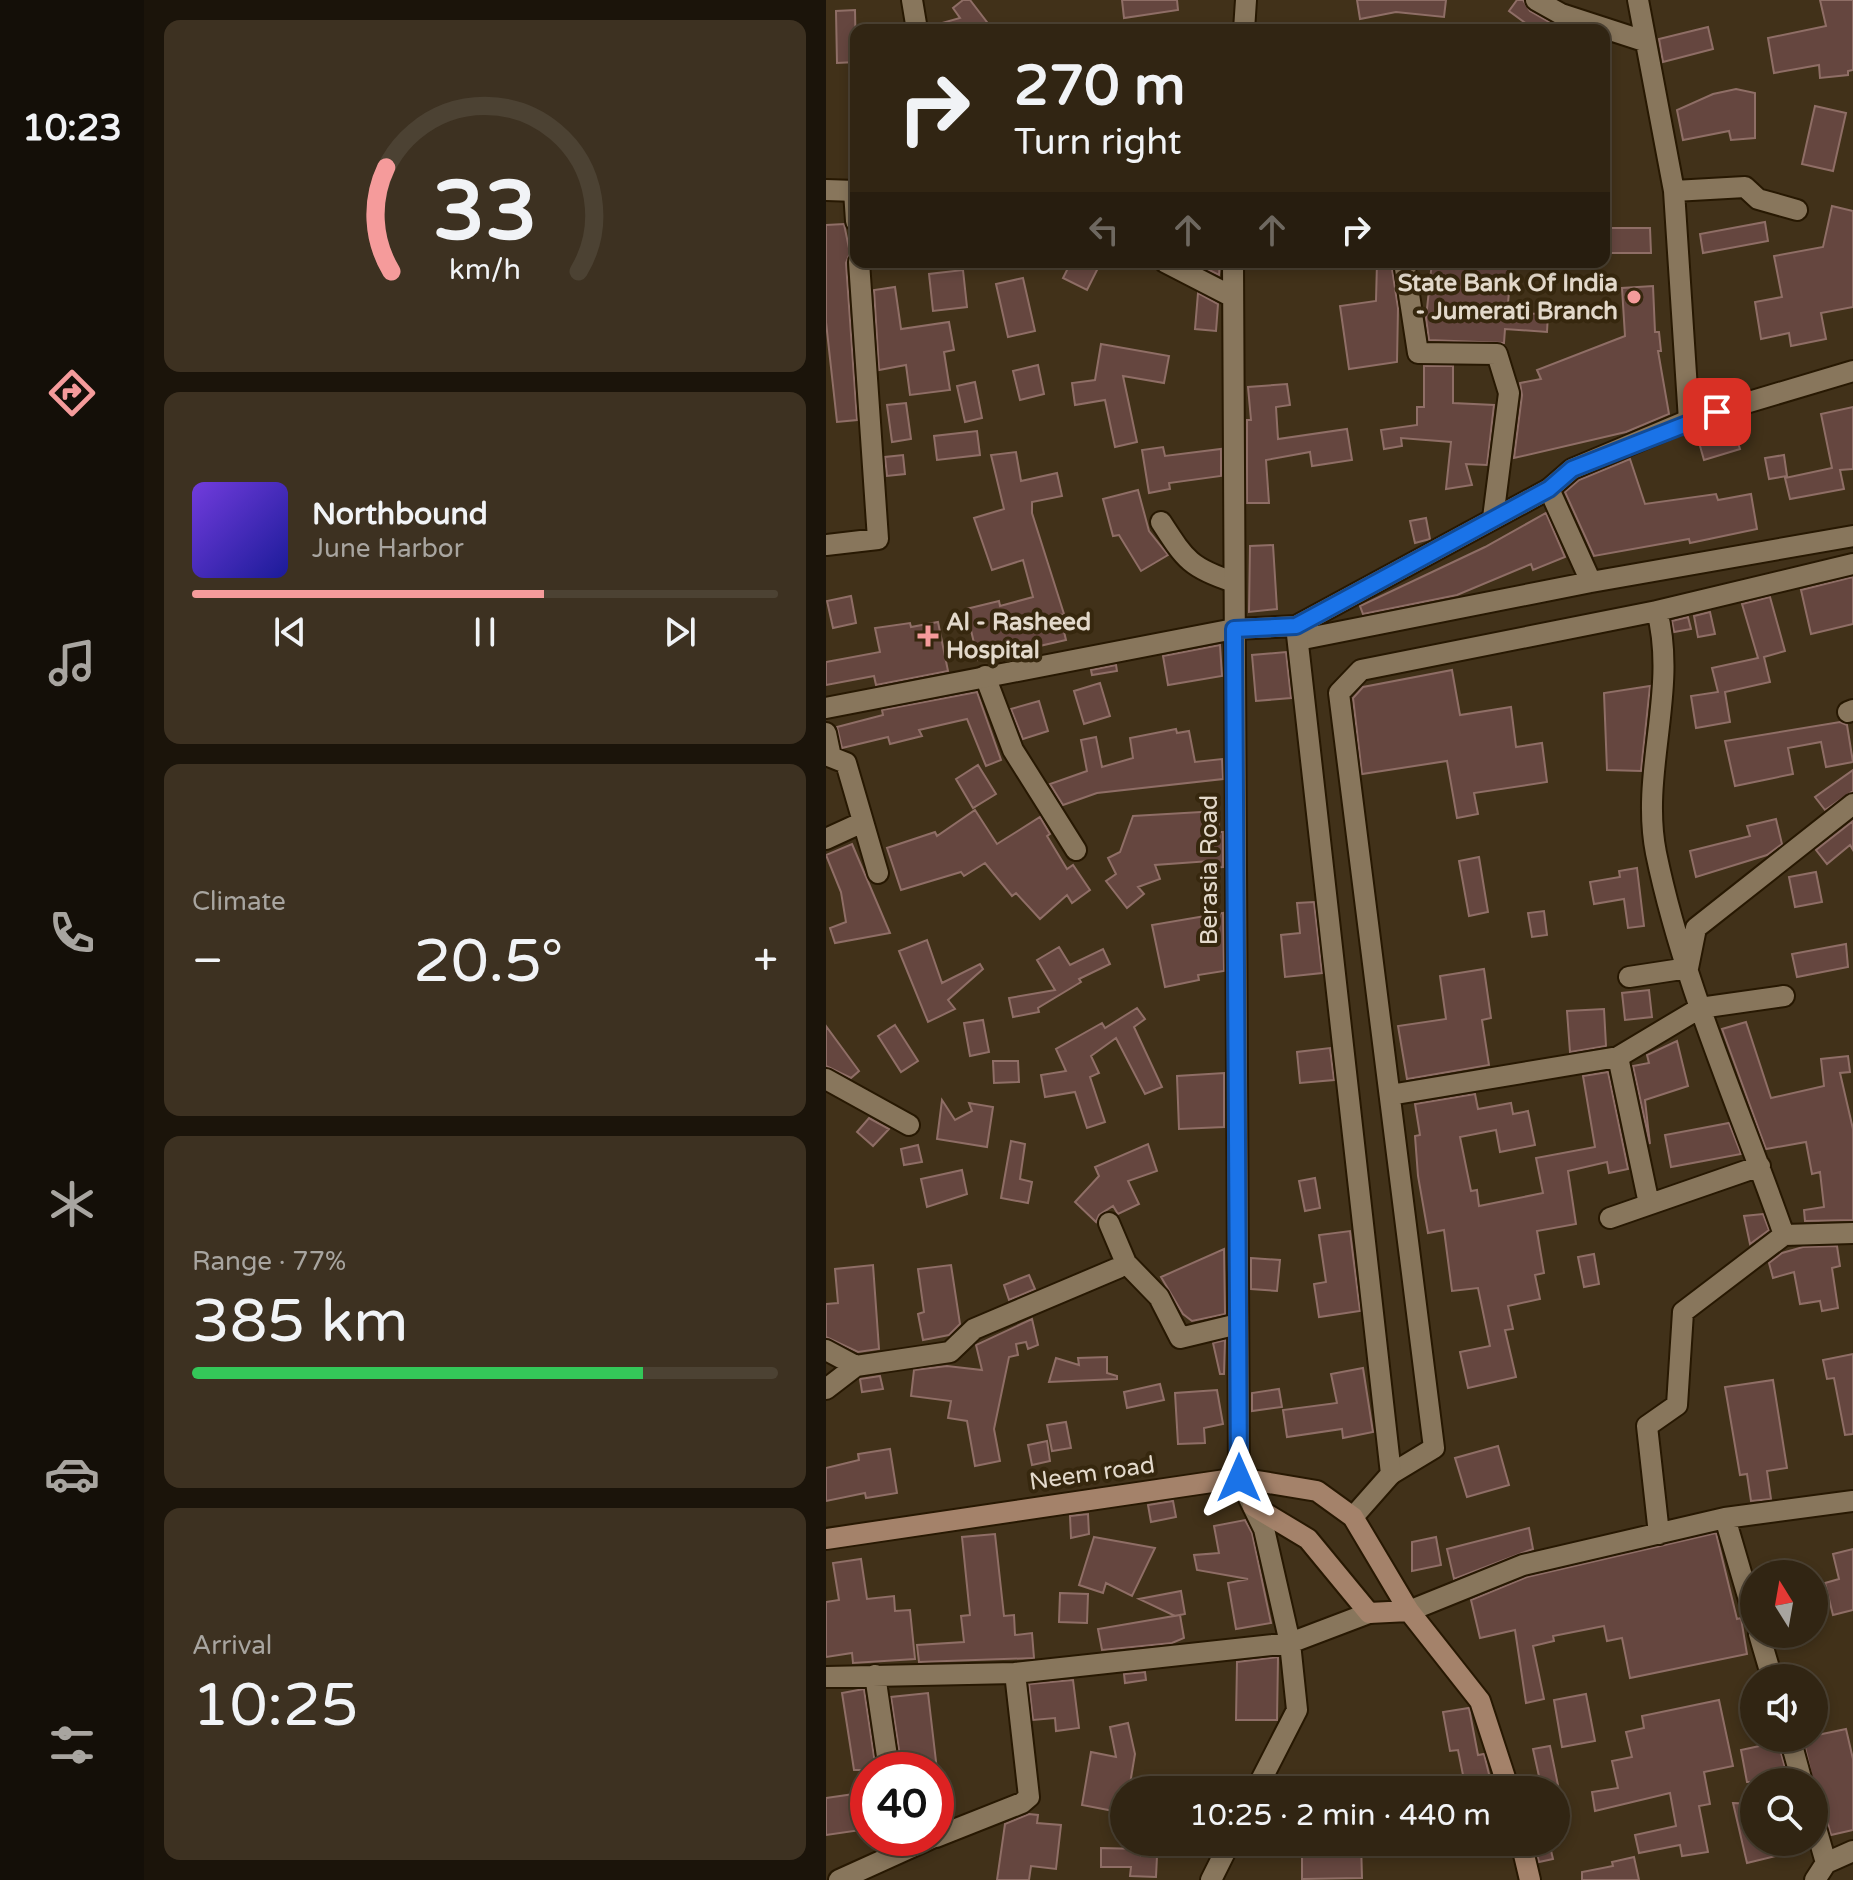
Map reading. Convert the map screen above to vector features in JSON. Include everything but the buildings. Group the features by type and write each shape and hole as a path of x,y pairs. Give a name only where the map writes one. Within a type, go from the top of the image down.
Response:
{"main road":[{"name":"Neem road","path":"826,1539 1239,1478 1317,1491 1353,1517 1409,1611"},
{"path":"1253,1506 1308,1539 1369,1613 1409,1611 1480,1701 1504,1776"},
{"path":"1524,1856 1530,1880"}],"street":[{"path":"912,0 916,24"},
{"path":"1244,24 1246,0"},
{"path":"1536,0 1561,14 1592,24"},
{"path":"1638,0 1674,191 1689,420"},
{"path":"1610,30 1644,41"},
{"path":"1674,191 1745,187 1758,199 1797,210"},
{"path":"826,190 850,191"},
{"path":"826,545 878,539 859,268"},
{"path":"1177,268 1231,296"},
{"name":"Berasia Road","path":"1233,268 1239,1478"},
{"path":"1405,268 1418,353 1497,354 1509,393 1493,518"},
{"path":"1297,633 1493,518 1549,489 1572,469 1689,420 1853,371"},
{"path":"1549,489 1591,582"},
{"path":"1161,522 1187,562 1201,571 1234,582"},
{"path":"826,708 1234,629 1297,633 1853,536"},
{"path":"1353,1517 1391,1474 1434,1448 1339,693 1361,670 1657,611 1853,564"},
{"path":"1657,611 1666,644 1651,800 1656,852 1700,1008 1784,1235"},
{"path":"1297,633 1391,1474"},
{"path":"985,676 1013,750 1076,850"},
{"path":"826,733 831,757 846,763 878,873"},
{"path":"1688,968 1696,928 1853,804"},
{"path":"826,839 863,822"},
{"path":"1629,977 1688,968"},
{"path":"1390,1095 1618,1057 1700,1008 1784,996"},
{"path":"1618,1057 1649,1204"},
{"path":"826,1079 909,1125"},
{"path":"1610,1218 1760,1166"},
{"path":"1109,1223 1126,1263 1159,1297 1180,1338 1238,1324"},
{"path":"1659,1534 1647,1426 1677,1405 1683,1312 1784,1235 1853,1233"},
{"path":"826,1389 856,1366 950,1352 974,1329 1126,1263"},
{"path":"826,1350 856,1366"},
{"path":"1239,1478 1264,1529 1290,1643 1297,1710 1263,1776"},
{"path":"1409,1611 1523,1565 1725,1518 1853,1501"},
{"path":"1725,1518 1740,1569"},
{"path":"826,1677 1015,1673 1290,1643 1369,1613"},
{"path":"954,1829 1022,1803 1029,1797 1015,1673"},
{"path":"875,1675 886,1752"},
{"path":"1821,1871 1853,1851"},
{"path":"839,1880 880,1856"},
{"path":"1211,1880 1223,1856"}],"place":[{"name":"State Bank Of India - Jumerati Branch","path":"1634,297"},
{"name":"Al - Rasheed Hospital","path":"928,636"}],"route":[{"path":"1239,1478 1234,629 1296,626 1549,489 1572,469 1689,420 1717,412"}]}
